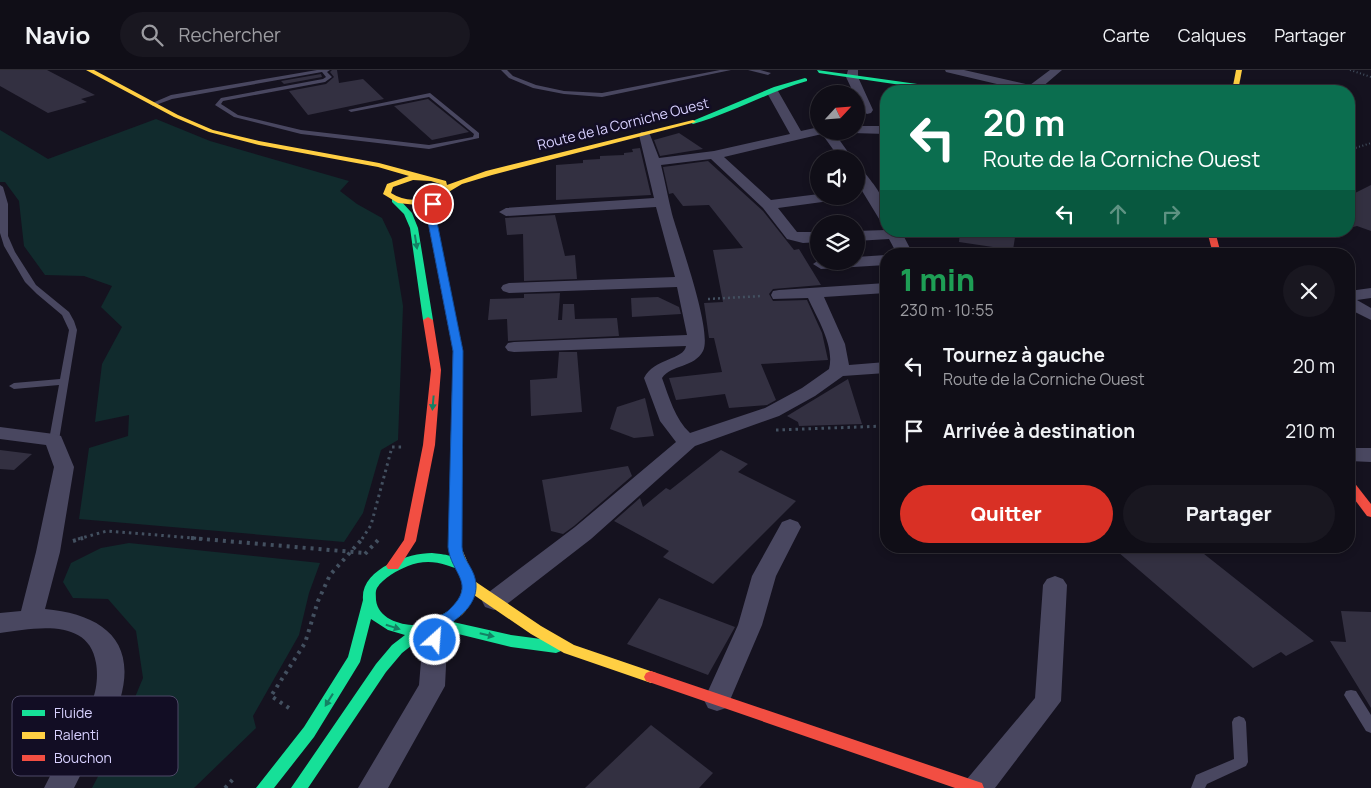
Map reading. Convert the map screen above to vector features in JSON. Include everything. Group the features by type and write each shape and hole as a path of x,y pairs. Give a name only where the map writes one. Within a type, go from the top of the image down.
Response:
{"main road":[{"path":"89,70 153,104 211,131 326,156 378,164 443,183 441,193 432,206 431,217 458,351 456,558 467,574 470,585 468,596 462,606 395,651 369,685 299,788"},
{"path":"1236,85 1239,70"},
{"path":"769,72 781,79 853,73 908,85"},
{"name":"Route de la Corniche Ouest","path":"427,178 688,117 719,108 759,90 771,80 769,72"},
{"name":"Route de la Corniche Ouest","path":"395,200 412,202 441,193 459,182 488,173 645,135 723,113 814,75"},
{"path":"264,788 309,732 355,658 368,601 375,582 393,566 410,541 416,519 429,445 436,370 414,228 408,213 395,200 390,198 379,182 326,156"},
{"path":"379,182 427,178"},
{"path":"1355,492 1371,513"},
{"path":"393,566 422,557 449,560 460,566"},
{"path":"470,585 536,630 570,649 977,788"},
{"path":"368,601 372,612 380,622 392,628 407,630 433,626 511,641 570,649"}],"street":[{"path":"950,70 1014,85"},
{"path":"1041,85 1057,70"},
{"path":"853,73 866,110"},
{"path":"772,91 797,136"},
{"path":"865,130 880,130"},
{"path":"655,162 714,155 810,133"},
{"path":"645,135 655,162 662,202 684,282 696,340 694,350 688,357 658,371 653,378 668,422 676,433 688,442"},
{"path":"714,155 768,205 792,236 810,238"},
{"path":"865,183 880,207"},
{"path":"865,193 872,192"},
{"path":"768,205 810,199"},
{"path":"506,212 662,202"},
{"path":"865,235 880,233"},
{"path":"865,261 880,260"},
{"path":"509,288 684,282"},
{"path":"779,295 880,288"},
{"path":"494,601 583,533 688,442 702,435 753,421 791,401 838,371 841,366 840,354 814,292"},
{"path":"1355,295 1371,293"},
{"path":"1355,306 1371,315"},
{"path":"514,347 696,340"},
{"path":"838,371 880,368"},
{"path":"0,433 54,440 64,467 48,552 31,618"},
{"path":"1355,455 1371,455"},
{"path":"717,700 750,625 764,576 790,527"},
{"path":"977,788 1048,701 1055,585"},
{"path":"0,623 31,618 73,620 90,628 103,643 112,664 107,696"},
{"path":"373,788 432,686 433,626"},
{"path":"59,788 65,776"}],"lane":[{"path":"323,70 329,77 326,80 221,100 218,105 236,116 301,132 430,147 465,142 476,138 477,134 430,95 351,110"},
{"path":"153,104 171,97 327,70"},
{"path":"504,70 508,77 531,86 589,95 602,95 728,70"},
{"path":"751,70 769,72"},
{"path":"0,187 4,210 2,238 28,282 64,310 72,322 74,330 63,382 54,440"},
{"path":"14,386 63,382"},
{"path":"1351,695 1371,727"},
{"path":"1198,788 1201,780 1241,762 1239,722"}],"path":[{"path":"1350,70 1371,77"},
{"path":"1355,148 1371,143"},
{"path":"687,300 779,295"},
{"path":"753,421 776,430 880,426"},
{"path":"289,708 271,696 306,643 318,602 330,576 371,525 392,447 409,446"},
{"path":"48,552 79,538 107,532 365,554"},
{"path":"360,561 385,533"},
{"path":"284,715 295,700"},
{"path":"225,788 240,772"}],"green space":[{"path":"156,119 210,141 349,181 340,191 357,204 382,218 392,239 403,306 398,440 381,450 363,513 344,542 79,519 89,448 128,436 129,415 95,422 102,364 122,327 101,307 112,286 84,276 45,275 24,246 19,201 5,182 0,182 0,130 48,159"},
{"path":"129,543 320,563 309,593 299,635 253,716 256,728 194,788 92,788 98,776 178,776 178,696 136,696 143,678 136,631 108,599 73,598 63,582 71,563 101,548"}],"building":[{"path":"0,70 47,70 95,95 81,99 87,102 48,113 0,86"},
{"path":"337,70 339,83 363,79 384,99 308,115 289,91 326,84 334,77 330,72"},
{"path":"321,74 322,77 284,84 281,81"},
{"path":"428,99 469,132 432,140 394,106"},
{"path":"679,133 703,149 660,156 654,140"},
{"path":"640,148 651,195 556,200 556,165 583,163 583,160 600,159 600,156 624,155 624,153 633,152 632,149"},
{"path":"708,161 763,211 794,250 799,249 810,270 821,285 773,289 769,294 773,301 807,300 822,333 828,360 761,364 776,400 767,405 729,408 725,394 676,400 669,378 722,372 714,338 709,338 704,303 723,302 713,250 743,248 709,205 683,206 673,193 669,194 663,167"},
{"path":"1371,185 1371,231 1355,226 1355,193"},
{"path":"555,215 565,256 575,255 577,279 524,281 523,234 507,235 505,218"},
{"path":"959,237 1015,237 1013,248 1000,248 959,242"},
{"path":"560,293 558,320 562,320 563,304 574,304 575,319 617,318 619,336 508,341 507,319 488,320 490,299 524,298 524,294"},
{"path":"658,297 679,307 681,314 632,317 631,298"},
{"path":"559,352 577,352 582,412 531,416 530,380 557,378"},
{"path":"848,379 862,424 799,426 798,422 787,416"},
{"path":"645,398 654,436 634,438 610,429 617,407"},
{"path":"0,450 32,454 14,470 0,469"},
{"path":"721,450 748,464 738,472 796,501 713,584 663,557 669,551 614,521 640,498 643,507 666,488 670,490"},
{"path":"628,466 632,476 574,526 563,534 551,531 542,480"},
{"path":"1119,553 1203,553 1314,641 1286,656 1281,652 1253,668"},
{"path":"659,598 735,627 708,675 627,644"},
{"path":"1341,611 1371,612 1371,708 1330,641 1346,642"},
{"path":"651,725 713,773 699,788 585,788"}],"traffic: fast":[{"path":"819,71 913,85"},
{"path":"693,122 776,89 805,80"},
{"path":"395,200 408,213 414,228 428,320"},
{"path":"453,615 437,626 427,629 404,629 383,622 370,605 369,594 371,587 379,578 397,566 414,559 432,557 460,565"},
{"path":"264,788 309,732 355,658 369,601"},
{"path":"440,624 511,641 556,647"},
{"path":"299,788 381,668 397,649 424,628"}],"traffic: slow":[{"path":"89,70 176,116 211,131 259,143 379,165 422,178"},
{"path":"1236,85 1239,70"},
{"path":"445,189 459,182 489,173 693,122"},
{"path":"412,178 432,179 443,183 445,189 432,198 417,203 401,201 387,194 390,186 412,178"},
{"path":"453,615 466,600 470,585 455,547 457,430"},
{"path":"470,585 536,630 569,649 651,677"}],"traffic: jam":[{"path":"438,196 431,208 431,217 458,351 457,430"},
{"path":"1213,237 1215,248"},
{"path":"393,566 410,541 429,445 436,370 428,320"},
{"path":"1355,492 1371,513"},
{"path":"651,677 976,788"}],"route":[{"path":"433,204 431,217 458,351 456,558 467,574 470,585 468,596 462,606 452,616 436,625 435,640"}]}
